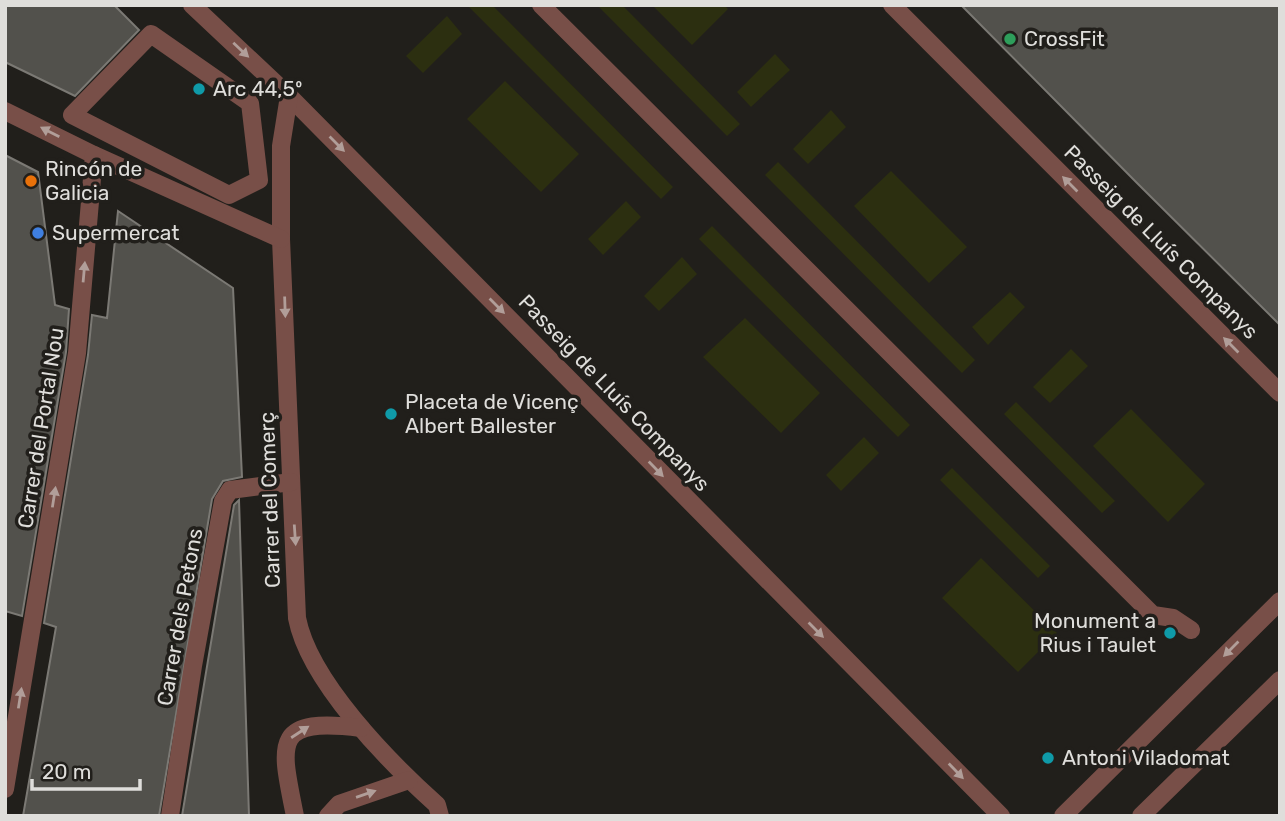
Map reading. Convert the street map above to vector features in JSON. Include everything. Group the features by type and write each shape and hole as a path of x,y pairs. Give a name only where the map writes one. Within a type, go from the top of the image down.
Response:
{"street":[{"name":"Passeig de Lluís Companys","path":"192,5 289,96 1001,816"},
{"path":"541,5 1153,615 1173,618 1191,629"},
{"name":"Passeig de Lluís Companys","path":"897,7 1280,393"},
{"path":"151,34 250,103 259,180 229,195 72,115 151,34"},
{"name":"Carrer del Comerç","path":"289,96 281,146 281,239 300,636 311,657 361,728 408,780 437,806 440,816"},
{"path":"5,111 94,155 281,239"},
{"name":"Carrer del Portal Nou","path":"5,789 77,353 94,155"},
{"name":"Carrer dels Petons","path":"170,816 192,666 223,501 230,490 291,482"},
{"path":"1063,816 1280,601"},
{"path":"1141,816 1280,680"},
{"path":"295,816 283,758 285,744 296,730 313,724 361,728"},
{"path":"328,816 339,804 408,780"}],"green space":[{"path":"467,5 492,5 673,187 661,199"},
{"path":"597,5 622,5 740,124 727,136"},
{"path":"652,5 724,5 728,9 692,45"},
{"path":"447,16 462,34 423,73 406,56"},
{"path":"775,54 790,70 751,107 737,92"},
{"path":"505,81 579,154 541,192 467,119"},
{"path":"831,110 846,127 808,164 793,149"},
{"path":"778,162 975,360 962,373 765,175"},
{"path":"891,171 967,247 929,283 854,206"},
{"path":"626,201 641,217 603,255 588,239"},
{"path":"712,226 910,425 898,437 699,239"},
{"path":"682,257 697,274 659,311 644,296"},
{"path":"1010,292 1025,307 988,345 972,327"},
{"path":"745,318 820,393 781,433 703,357"},
{"path":"1071,349 1088,366 1050,403 1033,387"},
{"path":"1016,402 1115,501 1102,513 1004,414"},
{"path":"1131,409 1205,484 1168,522 1093,446"},
{"path":"864,437 879,453 841,491 826,475"},
{"path":"952,468 1050,566 1038,578 940,480"},
{"path":"981,558 1057,633 1018,672 942,598"}],"building":[{"path":"5,5 114,5 139,30 75,96 5,62"},
{"path":"961,5 1280,5 1280,325 1137,183"},
{"path":"5,155 38,172 55,305 69,309 66,352 22,616 5,611"},
{"path":"118,211 233,288 242,477 223,481 212,499 159,816 23,816 56,627 44,623 88,355 92,315 107,318"},
{"path":"239,500 249,816 182,816 234,505"}],"place":[{"name":"CrossFit","path":"1010,39"},
{"name":"Arc 44,5º","path":"199,89"},
{"name":"Rincón de Galicia","path":"31,181"},
{"name":"Supermercat","path":"38,233"},
{"name":"Placeta de Vicenç Albert Ballester","path":"391,414"},
{"name":"Monument a Rius i Taulet","path":"1170,633"},
{"name":"Antoni Viladomat","path":"1048,758"}]}
